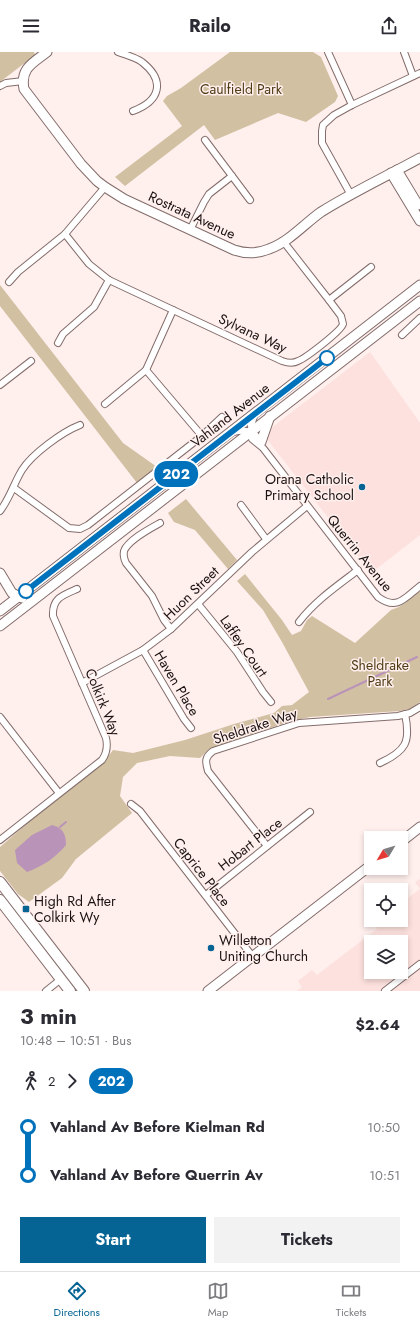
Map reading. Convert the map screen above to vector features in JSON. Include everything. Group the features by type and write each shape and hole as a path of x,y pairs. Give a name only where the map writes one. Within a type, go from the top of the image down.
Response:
{"main road":[{"path":"23,81 27,68 43,53"},
{"name":"Rostrata Avenue","path":"23,81 24,89 28,95 81,164 96,181 124,199 243,253 259,252 270,249 320,213 420,158"},
{"path":"394,172 420,209"},
{"path":"394,172 420,221"},
{"name":"Vahland Avenue","path":"0,609 420,285"},
{"name":"Vahland Avenue","path":"0,626 420,301"},
{"path":"262,445 270,416"},
{"path":"0,573 6,576 19,594 18,604 12,617"},
{"path":"0,573 6,585 6,595 0,609"},
{"path":"6,585 27,598 38,590 47,589"},
{"path":"408,836 420,827"},
{"path":"208,991 364,870"},
{"path":"0,882 84,991"},
{"path":"0,900 70,991"}],"street":[{"path":"118,52 134,57 142,62 149,69 157,83 156,93 153,99 148,104 133,111"},
{"path":"328,52 352,105"},
{"path":"404,52 412,76"},
{"path":"351,195 325,150 321,138 324,125 328,120 352,105 420,73"},
{"path":"0,86 6,83 23,81"},
{"path":"205,140 250,200"},
{"path":"190,230 209,194 232,176"},
{"path":"9,282 18,272 65,234 105,187"},
{"name":"Sylvana Way","path":"65,234 89,264 108,280 282,362 293,363 301,359 342,327 343,320 283,241"},
{"path":"329,300 371,267"},
{"path":"58,343 63,334 94,307 108,280"},
{"path":"105,404 146,370 174,310"},
{"path":"402,335 420,318"},
{"path":"0,385 30,361"},
{"path":"146,370 202,436"},
{"path":"231,432 240,430 251,431 254,414"},
{"path":"14,488 69,528 80,529 88,525 202,436 222,417"},
{"path":"0,511 14,488 22,470 29,461 68,429 80,425"},
{"name":"Querrin Avenue","path":"251,431 252,439 262,445 307,506 378,597 392,604 398,603 420,586"},
{"path":"241,504 266,539"},
{"name":"Huon Street","path":"82,683 143,650 171,629 266,539 307,506"},
{"path":"160,523 127,545 124,550 123,557 152,596 164,620 171,629"},
{"path":"299,622 304,614 358,570"},
{"name":"Colkirk Way","path":"0,840 102,760 106,755 108,746 106,738 53,616 53,609 58,599 66,593 77,589"},
{"name":"Laffey Court","path":"198,604 237,652 262,692 271,702"},
{"name":"Haven Place","path":"143,650 184,719 191,728"},
{"name":"Sheldrake Way","path":"267,846 208,771 205,762 208,755 213,751 299,723 405,714 415,711 420,707"},
{"path":"380,763 401,750 407,742 408,734 405,714"},
{"path":"1,720 59,793"},
{"name":"Caprice Place","path":"131,804 140,811 253,957"},
{"name":"Hobart Place","path":"206,895 310,812"},
{"path":"385,991 420,964"},
{"path":"46,991 61,979"}],"shaded area":[{"name":"Orana Catholic Primary School","path":"370,352 420,423 420,535 371,573 267,439 270,429"},
{"path":"52,825 59,828 63,832 66,845 58,854 48,861 27,872 17,863 15,850 32,835"},
{"path":"420,879 420,889 415,882"},
{"path":"420,889 420,991 297,991 302,987 298,981 312,970 317,975 364,939 364,979 408,979 408,935 369,935 377,929 375,927 408,927 408,898"}],"green space":[{"path":"0,52 34,52 35,55 0,82"},
{"name":"Caulfield Park","path":"230,52 313,52 321,57 338,96 335,102 306,122 278,113 215,140 204,125 125,186 115,177 182,126 163,101 167,96 181,88"},
{"path":"0,285 123,443 157,467 137,483 0,306"},
{"path":"186,499 237,560 228,569 195,530 174,522 168,513"},
{"name":"Sheldrake Park","path":"245,574 282,620 292,635 301,631 307,620 312,616 355,643 391,610 399,607 420,591 420,702 410,709 400,711 310,717 291,721 209,749 200,758 170,756 137,763 123,777 120,796 132,813 76,859 62,878 29,902 18,894 0,871 0,847 39,813 103,763 113,750 133,753 185,740 274,713 282,706 292,705 309,692 263,610 237,581"}],"waterway":[{"path":"328,699 417,657"},
{"path":"60,827 66,822"}],"bus line":[{"name":"202","path":"26,591 327,358"}],"place":[{"name":"Orana Catholic Primary School","path":"362,487"},
{"name":"High Rd After Colkirk Wy","path":"26,909"},
{"name":"Willetton Uniting Church","path":"211,948"}]}
